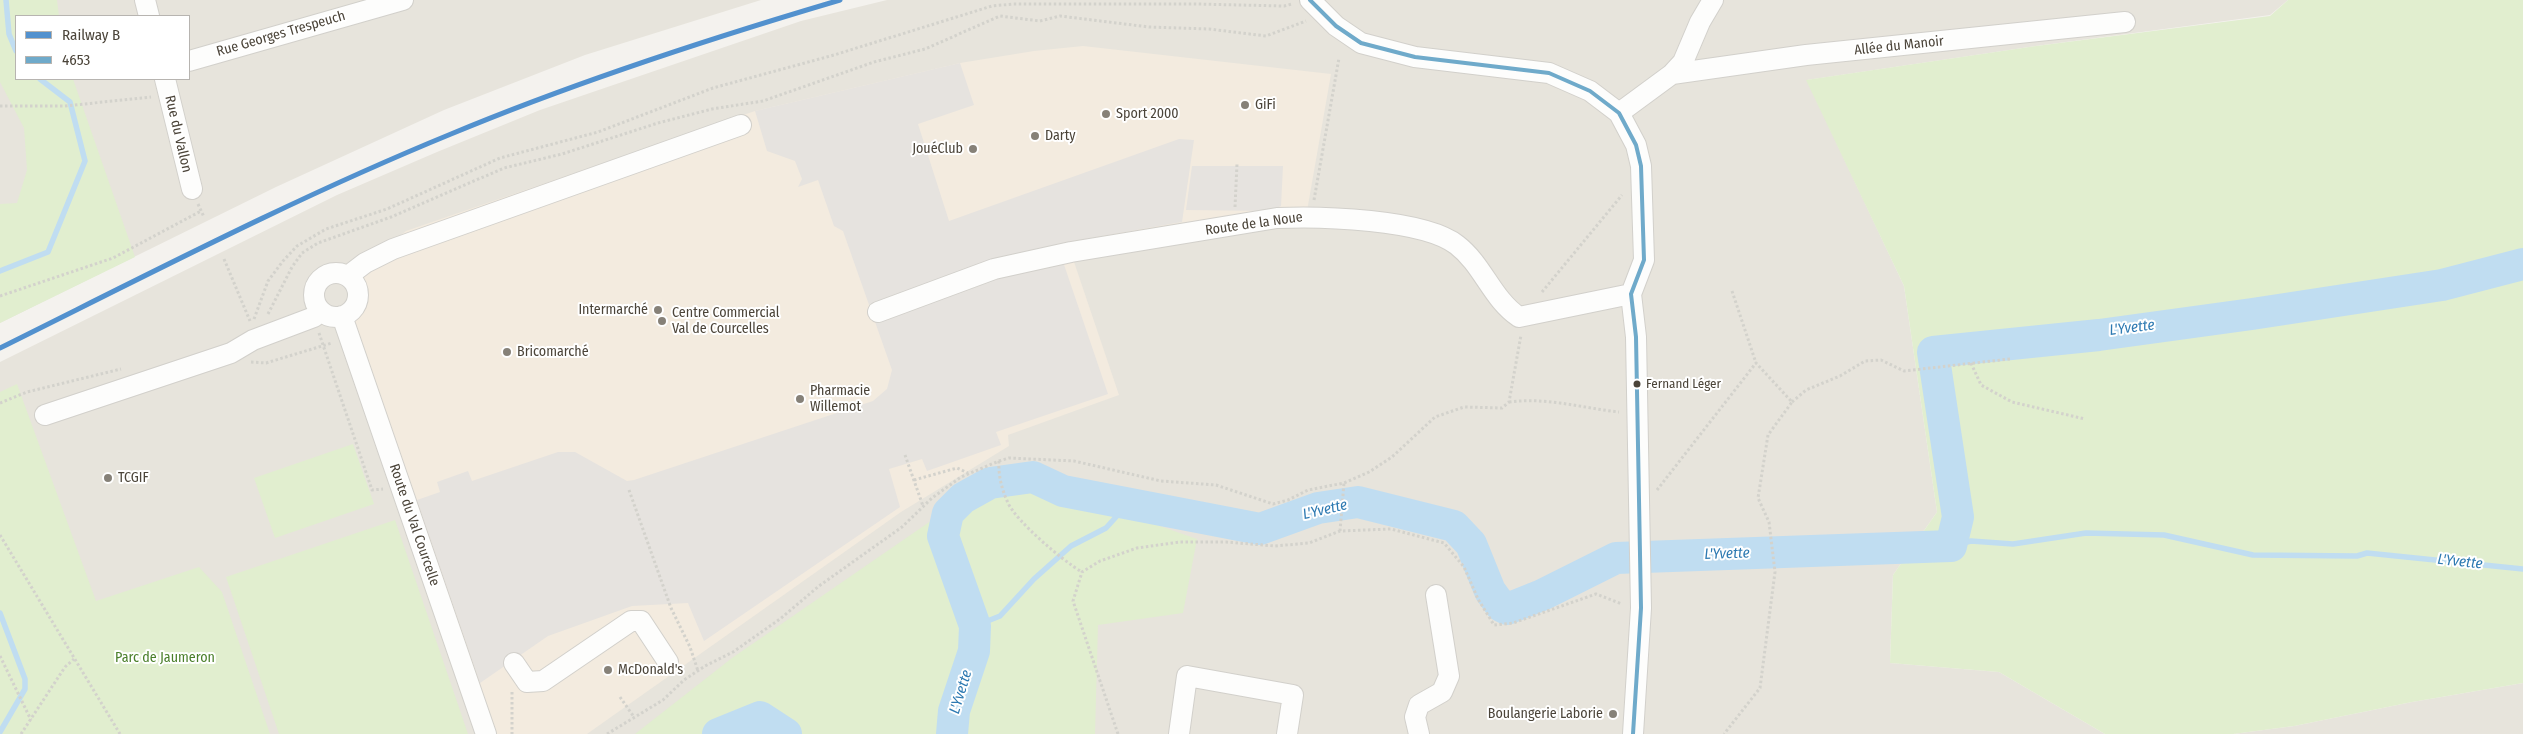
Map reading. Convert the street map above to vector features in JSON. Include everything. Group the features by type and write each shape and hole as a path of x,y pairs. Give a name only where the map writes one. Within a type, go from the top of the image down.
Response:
{"street":[{"path":"145,0 149,15"},
{"name":"Rue Georges Trespeuch","path":"190,60 403,0"},
{"path":"1619,113 1672,74 1683,62 1700,22 1713,0"},
{"path":"1305,1 1362,44 1415,57 1549,73 1590,91 1619,113 1636,145 1641,166 1644,260 1631,294 1636,338 1640,535 1640,615 1633,734"},
{"name":"Allée du Manoir","path":"1672,74 1806,56 2126,22"},
{"name":"Rue du Vallon","path":"167,87 192,190"},
{"path":"348,276 365,263 392,249 741,125"},
{"name":"Route de la Noue","path":"878,312 994,269 1071,252 1277,218 1311,216 1352,219 1427,231 1457,244 1483,272 1507,310 1519,317 1631,294"},
{"path":"45,415 231,353 253,340 317,314 342,316 353,309 358,298 357,285 348,276 334,272 321,278 316,284 314,298 317,314"},
{"name":"Route du Val Courcelle","path":"342,316 486,734"},
{"path":"1419,734 1415,717 1419,705 1442,692 1449,676 1436,596"},
{"path":"514,663 526,682 544,681 630,622 641,622 668,662"},
{"path":"1179,734 1187,676 1292,695 1287,734"}],"path":[{"path":"224,259 252,324 268,281 283,261 297,246 326,229 386,209 500,158 598,132 713,88 834,55 992,6 1013,4 1196,4 1284,6 1305,1"},
{"path":"1311,216 1339,58"},
{"path":"0,106 79,105 167,87"},
{"path":"1234,226 1237,164"},
{"path":"1536,312 1535,301 1625,192"},
{"path":"0,296 113,258 201,211"},
{"path":"1732,291 1756,363 1792,402"},
{"path":"317,314 323,346 372,490 401,487"},
{"path":"1509,402 1522,331"},
{"path":"231,353 236,360 266,363 349,337"},
{"path":"1724,734 1760,688 1775,572 1769,522 1758,498 1768,435 1792,402 1806,390 1840,376 1866,361 1881,360 1904,371 2010,359"},
{"path":"1639,513 1756,363"},
{"path":"1971,363 1981,385 2012,402 2086,419"},
{"path":"0,404 28,392 116,368 125,369"},
{"path":"607,734 663,700 698,671 733,652 780,619 819,586 902,527 932,498 969,473 999,461 1009,458 1074,461 1161,481 1216,485 1273,504 1288,500 1308,490 1344,483 1369,472 1392,457 1436,417 1464,407 1502,408 1509,402 1526,400 1570,403 1637,414"},
{"path":"905,456 923,506"},
{"path":"999,461 998,473 1008,504 1065,562 1082,572"},
{"path":"914,480 957,468 969,473"},
{"path":"1340,531 1344,483"},
{"path":"629,490 671,608 690,647 698,671"},
{"path":"1118,734 1073,600 1082,572 1100,562 1137,548 1180,542 1226,542 1276,546 1309,543 1340,531 1391,529 1444,543 1464,567 1478,599 1494,625 1513,623 1596,594 1619,601 1640,615"},
{"path":"0,535 120,734"},
{"path":"0,656 30,720"},
{"path":"21,734 65,667 74,659"},
{"path":"512,734 511,709 514,663"},
{"path":"620,698 634,717"}],"shaded area":[{"path":"0,0 761,0 585,55 444,110 276,187 0,323"},
{"path":"887,0 2288,0 2270,15 2036,46 1807,80 1904,286 1937,512 1893,575 1890,663 1999,672 2105,734 0,734 0,362 337,195 437,152 540,110 801,21"},
{"path":"1083,46 1331,74 1307,211 1071,253 1119,395 1008,435 1009,446 901,512 587,734 485,734 348,314 357,304 359,291 353,280 348,276 406,231 755,111 960,63 1034,51"},
{"path":"960,63 974,105 918,124 949,221 1179,139 1194,140 1182,222 1057,244 1108,394 996,432 1001,445 927,471 922,459 889,469 900,507 704,641 688,603 632,606 548,636 480,683 417,500 440,492 437,482 468,471 472,481 558,452 575,452 627,481 634,480 873,401 887,389 892,370 843,231 834,226 818,180 798,187 802,179 795,161 767,151 755,111"},
{"path":"1192,166 1283,166 1281,206 1269,211 1186,210"},
{"path":"2523,683 2523,734 2233,734 2294,726 2412,702"}],"green space":[{"path":"0,0 57,0 59,15 15,15 15,80 73,80 135,257 0,323 0,204 17,203 27,170 24,128 0,82"},
{"path":"2288,0 2523,0 2523,683 2412,702 2294,726 2233,734 2105,734 1999,672 1890,663 1893,575 1937,512 1904,286 1806,80 2036,46 2270,16"},
{"name":"Parc de Jaumeron","path":"17,384 96,601 199,567 222,592 270,734 0,734 0,392"},
{"path":"353,444 374,504 275,538 254,478"},
{"path":"1042,485 1197,539 1183,613 1098,625 1095,734 635,734 732,658 954,505"},
{"path":"395,520 468,734 279,734 226,577"}],"waterway":[{"path":"6,0 9,34 15,49"},
{"path":"0,271 48,252 85,161 70,102 41,80"},
{"name":"L'Yvette","path":"952,734 954,711 974,651 975,626 943,536 948,513 963,498 990,483 1033,477 1063,491 1260,529 1318,508 1358,502 1454,526 1471,544 1490,591 1501,606 1507,609 1542,595 1616,558 1951,546 1958,517 1933,352 2099,335 2252,314 2442,285 2523,264"},
{"path":"975,626 1000,616 1034,579 1071,546 1106,528 1116,517 1120,503"},
{"name":"L'Yvette","path":"1951,546 1971,541 2013,544 2086,533 2164,535 2253,555 2357,556 2367,553 2523,569"},
{"path":"0,613 25,679 25,689 0,732"},
{"name":"L'Yvette","path":"718,734 760,717 786,734"}],"rail line":[{"name":"B","path":"0,348 280,210 451,134 547,96 644,62 840,0"}],"transit line":[{"name":"4653","path":"1310,0 1336,26 1361,43 1415,57 1549,73 1590,91 1619,113 1636,145 1641,166 1644,260 1631,294 1636,337 1641,608 1633,734"}],"place":[{"name":"GiFi","path":"1245,105"},
{"name":"Sport 2000","path":"1106,114"},
{"name":"Darty","path":"1035,136"},
{"name":"JouéClub","path":"973,149"},
{"name":"Intermarché","path":"658,310"},
{"name":"Centre Commercial Val de Courcelles","path":"662,321"},
{"name":"Bricomarché","path":"507,352"},
{"name":"Fernand Léger","path":"1637,384"},
{"name":"Pharmacie Willemot","path":"800,399"},
{"name":"TCGIF","path":"108,478"},
{"name":"McDonald's","path":"608,670"},
{"name":"Boulangerie Laborie","path":"1613,714"}]}
